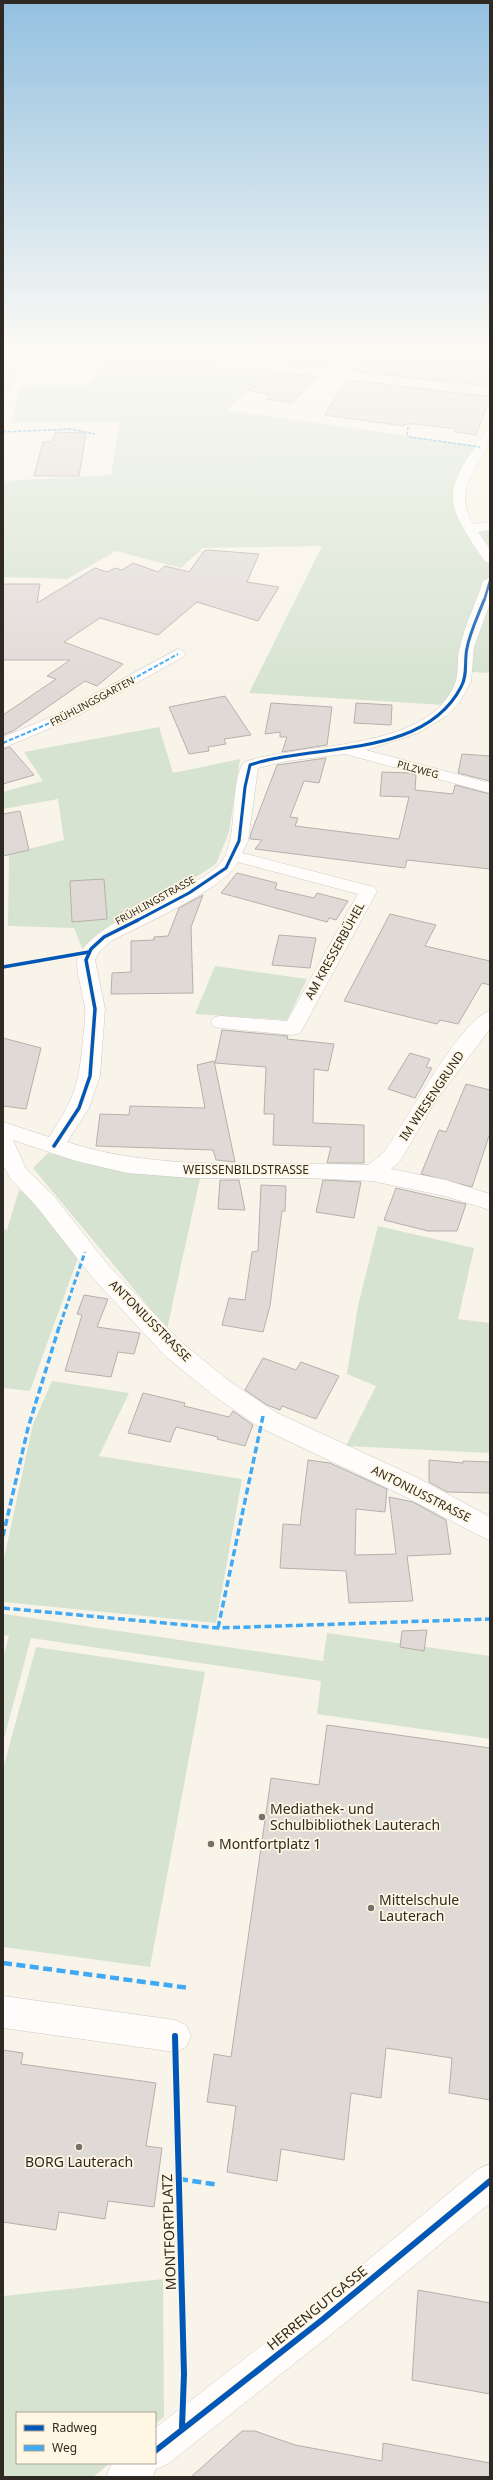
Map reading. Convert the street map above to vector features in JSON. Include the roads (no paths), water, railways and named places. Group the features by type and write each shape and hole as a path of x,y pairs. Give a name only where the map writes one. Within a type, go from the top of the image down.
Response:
{"street":[{"path":"472,463 462,478 458,498 462,516 469,529 490,559"},
{"path":"469,529 490,526"},
{"name":"FRÜHLINGSTRASSE","path":"54,1146 79,1108 90,1076 95,1009 86,960 91,949 104,937 189,893 226,868 234,856 240,841 245,787 250,765 272,756 346,749 403,733 435,719 452,704 463,685 464,657 490,581"},
{"name":"FRÜHLINGSGARTEN","path":"3,743 64,717 178,654"},
{"name":"PILZWEG","path":"346,749 490,788"},
{"name":"AM KRESSERBÜHEL","path":"222,1022 293,1028 368,891 234,856"},
{"name":"IM WIESENGRUND","path":"372,1173 393,1156 428,1097 476,1032 490,1017"},
{"name":"WEISSENBILDSTRASSE","path":"3,1129 54,1146 126,1165 191,1170 307,1170 372,1173 446,1188 490,1202"},
{"name":"ANTONIUSSTRASSE","path":"3,1141 16,1173 45,1201 100,1271 173,1348 221,1388 268,1420 409,1486 490,1530"},
{"path":"3,2012 175,2036"},
{"name":"HERRENGUTGASSE","path":"156,2449 322,2320 490,2181"},
{"path":"124,2477 139,2464"}],"place":[{"name":"Mediathek- und Schulbibliothek Lauterach","path":"262,1817"},
{"name":"Montfortplatz 1","path":"211,1844"},
{"name":"Mittelschule Lauterach","path":"371,1908"},
{"name":"BORG Lauterach","path":"79,2147"}]}
